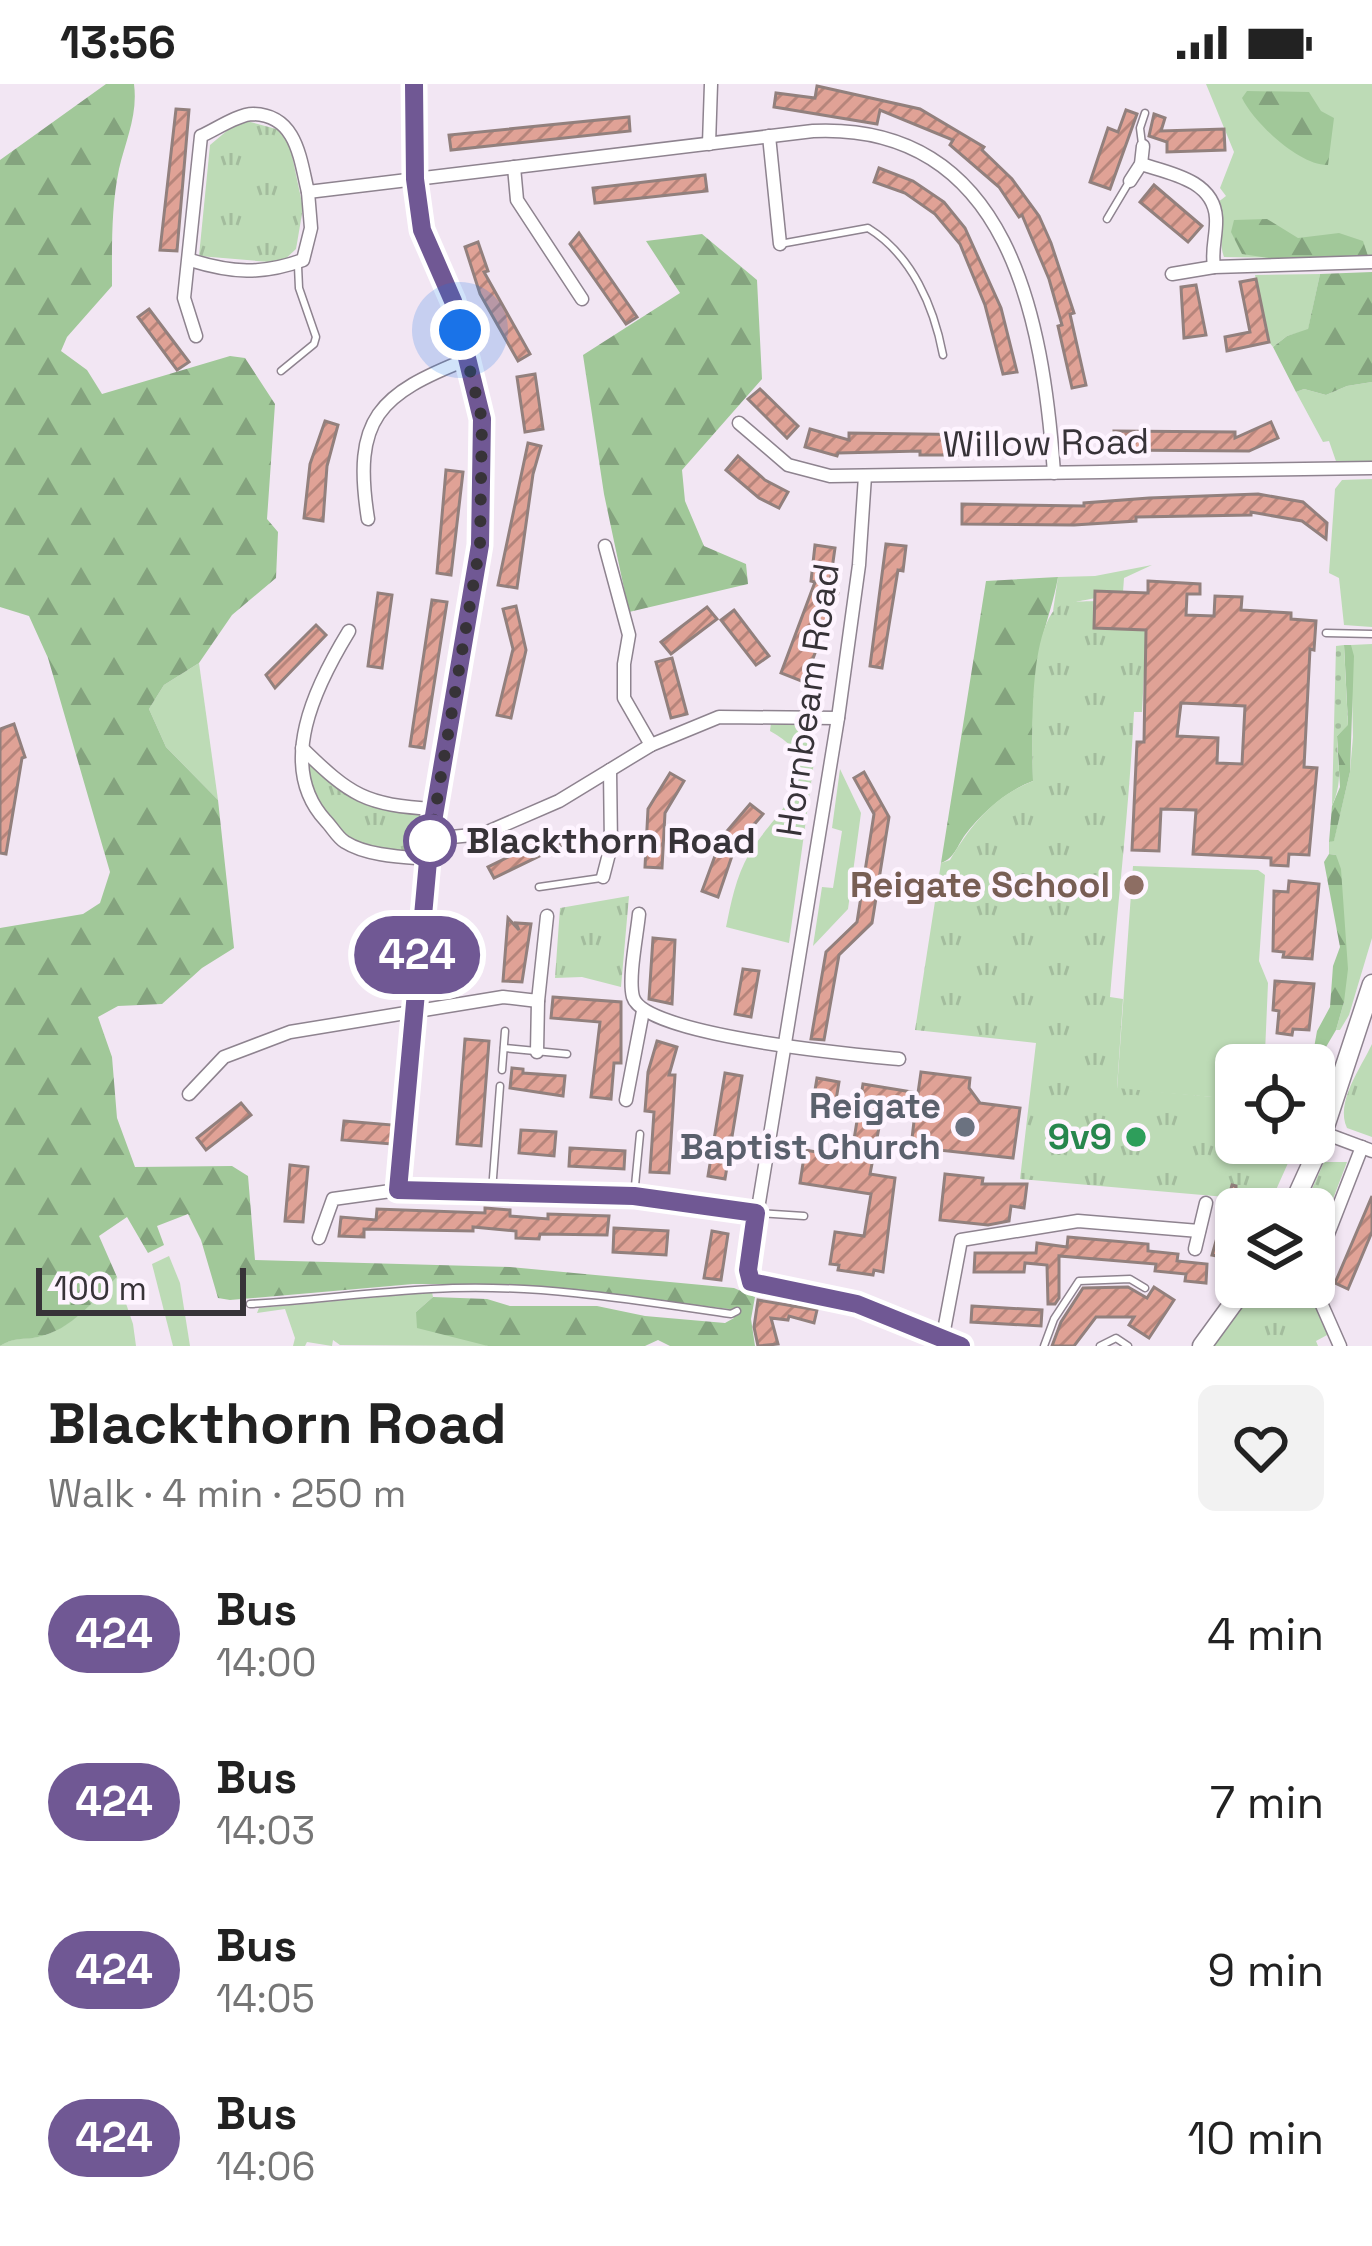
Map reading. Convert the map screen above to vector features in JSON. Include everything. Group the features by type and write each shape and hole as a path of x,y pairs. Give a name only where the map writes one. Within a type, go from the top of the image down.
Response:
{"main road":[{"path":"1335,1099 1372,984"},
{"path":"1202,1346 1229,1308"}],"street":[{"path":"398,1190 430,839 480,545 482,419 453,301 422,230 415,179 414,84"},
{"path":"710,144 712,84"},
{"path":"190,260 220,269 273,272 303,260 311,228 308,192 295,137 278,121 251,113 200,136 184,298 196,336"},
{"path":"308,192 769,136 833,130 873,135 930,157 975,195 1006,243 1031,317 1047,400 1054,473"},
{"path":"769,136 780,244"},
{"path":"1130,181 1141,164 1143,146"},
{"path":"1141,164 1193,182 1210,199 1216,220 1211,247 1214,267"},
{"path":"514,167 518,200 582,299"},
{"path":"1172,274 1214,267 1372,262"},
{"path":"368,519 361,472 376,413 412,381 468,359"},
{"name":"Willow Road","path":"739,423 778,458 819,475 1372,468"},
{"name":"Hornbeam Road","path":"865,476 860,565 838,718 748,1270 751,1282 857,1304 953,1344"},
{"path":"605,546 629,635 624,698 651,745"},
{"path":"349,632 326,668 309,710 302,748 310,803 345,842 394,856 428,859"},
{"path":"430,839 483,834 559,801 651,745 718,717 838,718"},
{"path":"302,748 342,786 382,806 435,809"},
{"path":"602,877 611,846 610,770"},
{"path":"639,914 632,994 643,1011 717,1035 899,1060"},
{"path":"537,1052 547,916"},
{"path":"189,1094 224,1057 290,1033 503,997 538,1001"},
{"path":"626,1100 643,1011"},
{"path":"1335,1137 1367,1149 1335,1222"},
{"path":"319,1238 332,1199 398,1190 634,1196 756,1213"},
{"path":"1195,1249 1206,1203"},
{"path":"953,1344 961,1240 1078,1221 1199,1231"},
{"path":"1323,1308 1340,1346"}],"lane":[{"path":"1143,146 1140,128 1145,113"},
{"path":"1107,219 1130,181"},
{"path":"780,244 868,228 879,235 922,288 937,322 943,355"},
{"path":"281,371 316,338 298,288 298,262"},
{"path":"1327,633 1372,634"},
{"path":"539,887 602,877"},
{"path":"502,1070 505,1031"},
{"path":"503,1048 567,1054"},
{"path":"492,1191 500,1086"},
{"path":"634,1196 640,1134"},
{"path":"756,1213 804,1216"},
{"path":"1045,1346 1054,1319 1079,1281 1130,1279 1145,1288"},
{"path":"250,1304 391,1291 494,1288 737,1311"},
{"path":"1100,1346 1116,1338 1128,1346"}],"green space":[{"path":"106,84 134,84 135,95 115,198 112,286 67,337 61,351 87,370 102,394 230,356 245,358 275,404 267,519 278,532 276,578 232,615 199,663 164,685 149,709 166,747 218,800 234,948 202,968 162,1004 118,1006 98,1017 112,1057 117,1118 135,1167 232,1166 248,1176 255,1260 510,1267 734,1288 755,1297 751,1319 755,1346 670,1346 658,1340 645,1346 488,1346 417,1328 416,1312 433,1297 487,1299 510,1306 597,1306 725,1323 734,1318 729,1309 545,1287 413,1284 218,1298 188,1214 157,1226 164,1245 148,1253 127,1217 99,1236 117,1277 61,1328 0,1346 0,928 83,914 100,903 110,872 48,658 29,616 0,607 0,160"},
{"path":"1206,84 1372,84 1372,259 1224,257 1217,203 1226,196 1220,188 1234,152"},
{"path":"1247,91 1309,92 1321,111 1334,118 1328,165 1304,158 1267,130 1242,98"},
{"path":"247,121 280,130 289,141 303,208 296,249 281,263 199,256 210,145"},
{"path":"1267,219 1298,238 1339,233 1363,241 1369,259 1282,260 1242,254 1231,232 1234,220"},
{"path":"702,234 757,280 762,379 682,470 685,501 704,546 746,564 748,584 629,612 604,494 583,355 680,293 646,241"},
{"path":"1372,272 1372,382 1326,395 1304,389 1296,392 1273,347 1308,329 1320,274"},
{"path":"1320,274 1308,330 1287,336 1273,347 1255,275"},
{"path":"1372,382 1372,467 1338,467 1329,441 1323,442 1296,392 1304,389 1326,395"},
{"path":"1372,479 1372,627 1344,625 1339,578 1329,573 1335,489 1342,480"},
{"path":"1152,565 1124,578 1123,592 1053,611 1058,577 1095,576"},
{"path":"1058,577 1036,678 1033,781 987,811 953,855 941,863 986,581"},
{"path":"1095,601 1095,628 1147,616 1142,712 1134,712 1110,997 1123,999 1117,1088 1215,1097 1215,1164 1288,1164 1277,1188 1215,1188 1215,1196 1020,1179 1036,1043 915,1030 941,863 950,860 995,803 1033,781 1033,694 1039,648 1052,613 1071,602"},
{"path":"1372,644 1372,938 1349,1015 1336,1030 1344,1002 1336,855 1329,854 1329,842 1334,840 1350,772 1351,645"},
{"path":"1344,645 1351,645 1354,656 1350,772 1334,841 1329,842 1332,806 1340,787 1337,736 1348,724"},
{"path":"1344,645 1348,725 1337,736 1339,779 1332,806 1336,646"},
{"path":"199,663 218,800 166,747 149,709 164,685"},
{"path":"771,723 808,725 817,740 789,943 726,927 744,863 800,776 799,760 790,745 770,731"},
{"path":"306,755 360,799 383,810 423,810 423,854 396,854 348,839 312,795"},
{"path":"840,769 861,813 848,909 813,946 822,887 833,888 842,831 832,828"},
{"path":"1329,854 1336,855 1341,869 1348,969 1336,1030 1328,1044 1315,1044 1330,1007 1333,966 1340,947 1324,862"},
{"path":"1133,866 1258,870 1265,875 1259,961 1268,983 1265,1044 1215,1044 1215,1097 1117,1089"},
{"path":"629,896 621,987 582,977 555,978 560,908"},
{"path":"1372,1044 1372,1137 1347,1128 1344,1107"},
{"path":"1347,1162 1335,1194 1335,1188 1312,1188 1323,1164"},
{"path":"169,1256 180,1283 190,1346 173,1346 152,1264"},
{"path":"117,1277 136,1346 0,1346 68,1324"},
{"path":"432,1292 433,1297 416,1312 488,1346 340,1345 333,1340 332,1346 307,1342 293,1346 295,1338 285,1309 257,1313 259,1308"},
{"path":"1241,1308 1317,1308 1329,1334 1316,1341 1318,1346 1214,1346"}],"building":[{"path":"817,86 920,109 984,147 1039,216 1051,243 1074,313 1070,314 1086,385 1072,388 1049,279 1022,215 999,187 950,145 953,140 880,110 877,124 774,107 776,93 815,98"},
{"path":"176,109 189,110 177,251 160,250"},
{"path":"1126,110 1137,114 1110,189 1090,182 1108,128 1118,132"},
{"path":"1154,114 1165,118 1161,131 1224,129 1225,150 1167,152 1167,142 1149,136"},
{"path":"629,117 630,131 451,150 449,135"},
{"path":"879,168 913,181 944,202 965,228 1001,308 1017,372 1003,374 985,305 960,244 935,214 905,193 874,182"},
{"path":"705,175 707,191 595,203 593,188"},
{"path":"1154,185 1202,226 1188,242 1140,202"},
{"path":"579,233 637,317 626,324 570,244"},
{"path":"478,242 488,271 484,272 530,354 518,361 480,294 465,247"},
{"path":"1256,279 1269,342 1227,351 1225,337 1250,332 1240,282"},
{"path":"1196,285 1206,335 1184,338 1181,287"},
{"path":"149,309 189,362 177,370 138,317"},
{"path":"535,374 543,429 525,432 517,377"},
{"path":"760,389 798,426 787,438 748,399"},
{"path":"325,421 338,425 327,466 323,521 304,518 310,464"},
{"path":"1271,422 1278,438 1249,451 1115,450 1114,431 1235,432 1235,438"},
{"path":"810,429 849,440 849,433 989,435 989,455 920,455 920,451 837,456 805,447"},
{"path":"528,443 541,446 517,588 498,585"},
{"path":"738,456 765,480 788,492 779,508 726,470"},
{"path":"446,470 463,472 451,575 437,573"},
{"path":"1258,494 1303,502 1327,523 1326,539 1302,521 1251,512 1074,525 962,524 962,504 1084,506"},
{"path":"886,544 906,546 882,668 870,666"},
{"path":"815,545 835,548 829,590 838,593 804,682 781,673 815,582 811,581"},
{"path":"1148,581 1200,584 1200,594 1187,594 1186,615 1214,616 1215,596 1242,597 1241,610 1291,613 1291,619 1316,621 1314,650 1310,649 1304,767 1317,768 1309,855 1289,854 1288,866 1271,865 1271,858 1193,854 1196,810 1161,809 1159,851 1132,850 1137,742 1144,742 1146,630 1094,628 1095,591 1148,593","holes":["1181,703 1245,706 1242,764 1217,763 1218,738 1177,736"]},
{"path":"378,593 392,595 382,668 368,666"},
{"path":"432,600 447,602 424,748 410,746"},
{"path":"516,606 526,650 511,718 497,715 513,649 503,609"},
{"path":"707,607 717,619 671,654 661,642"},
{"path":"734,610 769,656 756,665 721,620"},
{"path":"316,625 326,635 275,688 266,675"},
{"path":"672,658 687,714 671,718 656,662"},
{"path":"14,724 25,757 6,854 0,853 0,729"},
{"path":"864,772 889,817 872,923 839,955 824,1040 811,1039 826,952 857,922 874,814 854,778"},
{"path":"670,773 684,781 665,813 662,868 645,867 648,809"},
{"path":"750,804 763,814 735,847 718,897 702,891 722,837"},
{"path":"555,834 560,846 494,878 488,867"},
{"path":"1289,881 1319,884 1312,959 1283,957 1284,952 1273,951 1274,891 1288,892"},
{"path":"508,918 519,930 516,923 531,924 522,982 503,981"},
{"path":"443,925 464,927 460,977 440,976"},
{"path":"380,927 398,929 394,976 375,975"},
{"path":"653,938 675,940 672,1004 649,999"},
{"path":"743,969 759,971 751,1017 735,1014"},
{"path":"1275,981 1314,984 1309,1030 1277,1033"},
{"path":"553,997 621,1002 621,1063 614,1063 611,1099 591,1097 600,1022 551,1018"},
{"path":"465,1039 489,1041 481,1146 457,1144"},
{"path":"657,1041 677,1047 669,1075 675,1075 669,1173 650,1172 654,1112 645,1111 648,1072"},
{"path":"512,1068 565,1076 563,1096 510,1088"},
{"path":"921,1072 970,1078 969,1088 980,1103 1020,1108 1013,1158 911,1147 915,1113 883,1107 870,1174 895,1178 883,1272 838,1270 839,1265 830,1264 835,1232 864,1236 871,1194 800,1183 805,1150 851,1158 863,1084 918,1093"},
{"path":"725,1073 742,1076 725,1179 708,1176"},
{"path":"817,1078 839,1082 833,1118 811,1114"},
{"path":"241,1103 251,1115 206,1150 197,1138"},
{"path":"344,1121 393,1125 391,1144 342,1140"},
{"path":"521,1130 556,1132 554,1156 519,1153"},
{"path":"570,1148 625,1151 624,1169 569,1166"},
{"path":"290,1165 308,1167 303,1222 285,1221"},
{"path":"945,1174 983,1178 982,1184 1027,1184 1024,1208 1011,1206 1009,1221 988,1225 940,1220"},
{"path":"1372,1196 1372,1232 1348,1289 1335,1283"},
{"path":"485,1208 548,1219 548,1214 609,1216 607,1235 516,1238 516,1231 473,1227 473,1231 364,1229 364,1237 339,1236 341,1217 376,1220 377,1209 485,1213"},
{"path":"614,1228 668,1231 666,1255 613,1252"},
{"path":"712,1231 728,1234 721,1280 704,1278"},
{"path":"1068,1237 1148,1244 1148,1251 1178,1254 1177,1261 1207,1264 1206,1283 1185,1281 1186,1274 1155,1271 1156,1264 1059,1256 1059,1298 1048,1304 1047,1265 1025,1263 1024,1272 974,1272 975,1253 1036,1253 1037,1243 1067,1247"},
{"path":"1128,1287 1147,1298 1154,1287 1174,1300 1149,1338 1129,1325 1134,1317 1096,1317 1074,1346 1052,1346 1083,1288"},
{"path":"758,1300 817,1310 814,1323 789,1316 788,1320 771,1318 778,1344 758,1346 754,1327"},
{"path":"972,1306 1042,1310 1041,1326 971,1322"}],"bus line":[{"name":"424","path":"414,84 415,179 422,230 453,301 482,419 480,545 430,839 398,1190 634,1196 756,1213 748,1270 751,1282 857,1304 961,1346"}],"place":[{"name":"Blackthorn Road","path":"430,841"},
{"name":"Reigate School","path":"1134,885"},
{"name":"Reigate Baptist Church","path":"965,1127"},
{"name":"9v9","path":"1136,1137"}],"route":[{"path":"430,841 480,545 482,419 460,330"}]}
